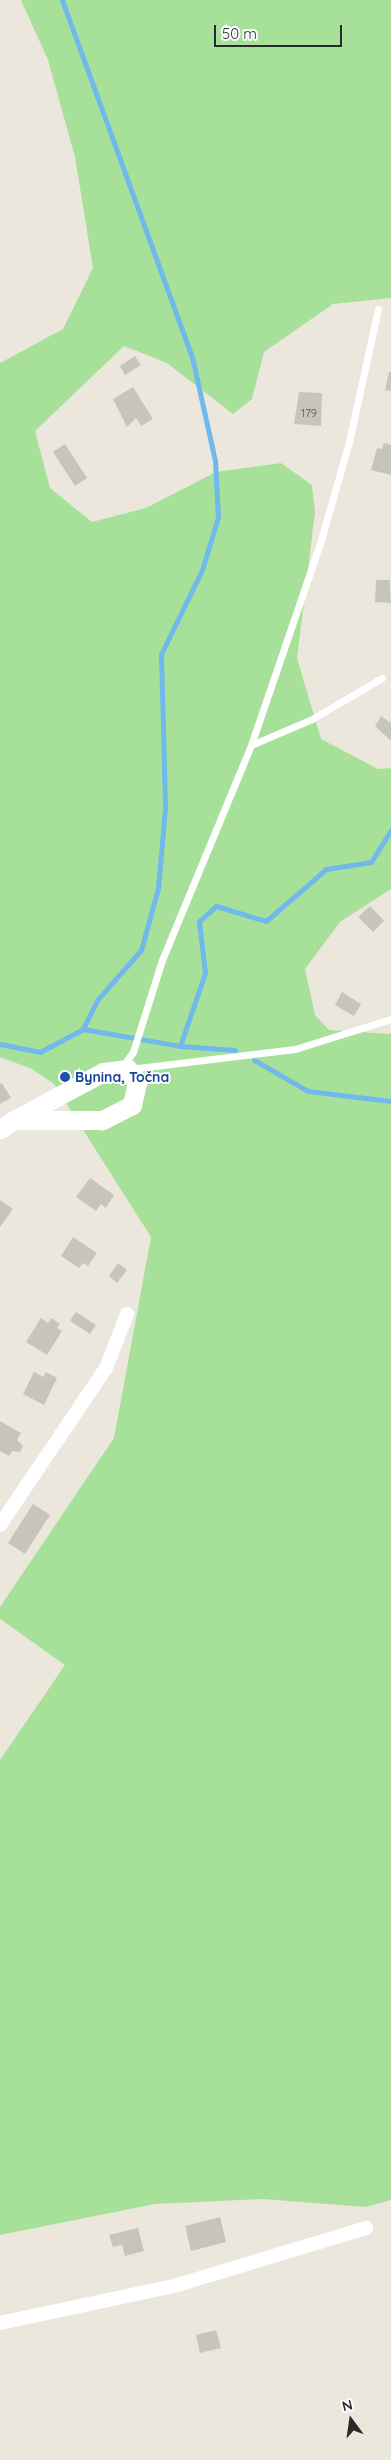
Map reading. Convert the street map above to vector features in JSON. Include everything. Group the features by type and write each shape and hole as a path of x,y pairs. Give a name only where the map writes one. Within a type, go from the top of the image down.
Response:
{"street":[{"path":"124,1070 137,1083 132,1105 102,1120 7,1125 103,1072 124,1070"},
{"path":"0,1525 106,1368 127,1314"},
{"path":"0,2323 174,2286 366,2228"}],"lane":[{"path":"124,1070 140,1032 162,960 251,745 321,540 349,442 378,309"},
{"path":"251,745 312,719 382,678"},
{"path":"124,1070 294,1049 391,1019"}],"green space":[{"path":"21,0 391,0 391,298 333,304 264,352 252,399 233,414 167,363 124,346 35,431 50,488 92,522 146,508 216,472 281,463 312,485 315,512 297,658 321,739 378,769 391,768 391,889 340,922 305,969 315,1015 329,1030 391,1034 391,2200 366,2207 263,2199 155,2204 0,2235 0,1760 65,1665 0,1619 0,1607 114,1438 151,1237 54,1084 32,1069 0,1057 0,363 63,329 93,268 75,157 48,60"}],"building":[{"path":"135,356 141,365 125,375 120,366"},
{"path":"389,372 391,372 391,391 385,390"},
{"path":"133,387 153,419 141,426 136,418 127,427 113,399"},
{"path":"299,392 322,393 321,426 294,424"},
{"path":"384,443 391,445 391,475 371,470 377,448 382,449"},
{"path":"65,444 87,478 75,486 53,452"},
{"path":"389,574 391,603 375,602 376,580 389,580"},
{"path":"381,716 391,723 391,741 375,726"},
{"path":"370,906 384,921 373,932 358,917"},
{"path":"342,992 361,1004 354,1016 335,1005"},
{"path":"2,1083 11,1098 0,1104 0,1084"},
{"path":"90,1178 114,1195 106,1208 101,1204 96,1211 76,1197"},
{"path":"0,1200 13,1209 0,1227"},
{"path":"73,1237 97,1253 88,1266 83,1263 79,1268 61,1256"},
{"path":"118,1263 127,1270 117,1283 109,1276"},
{"path":"76,1312 96,1325 90,1334 70,1321"},
{"path":"41,1318 48,1323 51,1318 60,1324 57,1328 62,1331 47,1355 26,1342"},
{"path":"34,1372 43,1377 46,1372 57,1378 44,1405 23,1394"},
{"path":"0,1421 21,1433 17,1440 23,1446 20,1452 12,1451 9,1456 0,1451"},
{"path":"33,1504 50,1515 25,1554 8,1543"},
{"path":"220,2217 226,2242 191,2251 185,2226"},
{"path":"138,2228 144,2251 125,2256 122,2245 113,2247 109,2235"},
{"path":"216,2330 221,2348 200,2353 196,2335"}],"waterway":[{"path":"62,0 192,357 215,461 218,517 202,570 161,654 165,808 158,888 141,950 98,999 83,1029"},
{"path":"0,1044 40,1052 83,1029 180,1046 205,973 199,921 216,906 266,921 326,869 371,862 391,830"},
{"path":"180,1046 235,1050"},
{"path":"254,1060 308,1091 391,1101"}],"place":[{"name":"Bynina, Točna","path":"65,1077"}]}
